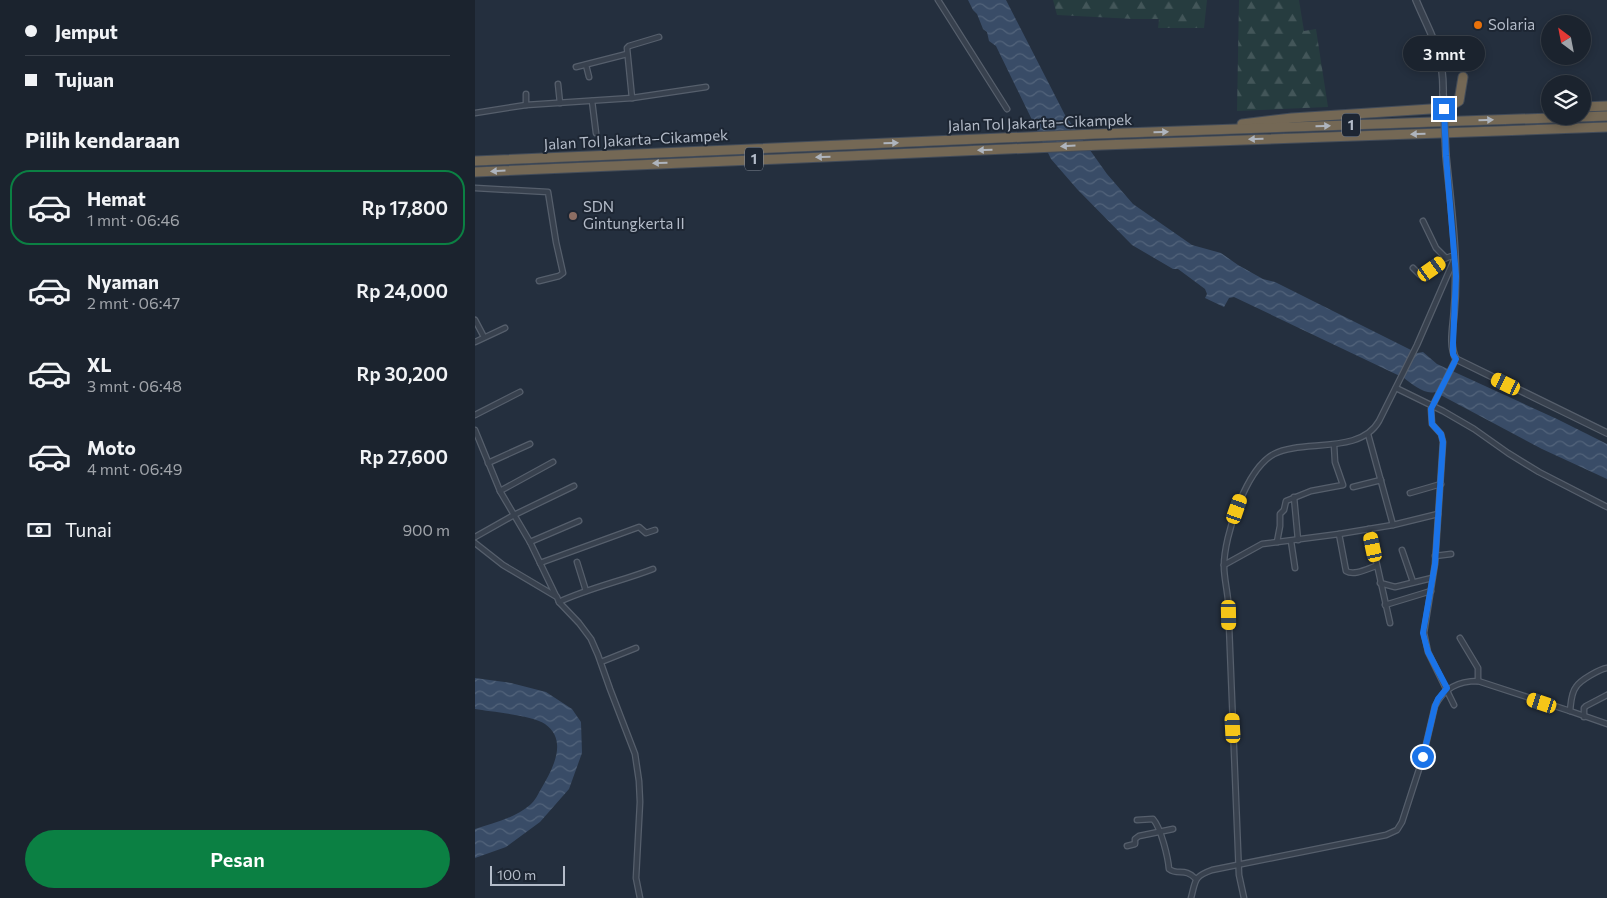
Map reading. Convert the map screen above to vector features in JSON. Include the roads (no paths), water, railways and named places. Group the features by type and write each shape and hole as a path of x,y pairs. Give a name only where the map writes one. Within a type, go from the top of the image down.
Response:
{"highway":[{"path":"1180,131 1292,118 1446,108 1459,101 1463,77"},
{"path":"1591,107 1607,106"},
{"name":"Jalan Tol Jakarta–Cikampek","path":"475,161 1095,134 1607,116"},
{"name":"Jalan Tol Jakarta–Cikampek","path":"475,172 1102,145 1607,127"}],"street":[{"path":"938,0 1007,110"},
{"path":"1416,0 1438,48 1443,70 1446,156 1455,257 1456,288 1453,354 1456,359 1607,433"},
{"path":"633,98 627,48 659,37"},
{"path":"577,67 627,54"},
{"path":"586,65 589,77"},
{"path":"558,84 560,103"},
{"path":"475,113 526,106 633,98 706,87"},
{"path":"526,106 527,94"},
{"path":"592,101 596,133"},
{"path":"475,188 548,192 555,242 563,273 559,276 539,281"},
{"path":"1423,221 1436,248 1446,258"},
{"path":"1413,268 1422,275 1446,258 1455,257"},
{"path":"1244,898 1239,875 1228,600 1224,565 1227,542 1239,505 1259,466 1274,454 1281,451 1353,440 1368,434 1377,426 1417,344 1455,257"},
{"path":"475,320 484,337"},
{"path":"475,342 505,328"},
{"path":"1454,705 1428,652 1423,633 1435,556 1443,442 1441,434 1432,424 1430,416 1432,405 1456,359"},
{"path":"1396,388 1432,405 1474,429 1507,453 1539,472 1607,507"},
{"path":"475,415 520,392"},
{"path":"475,430 500,491 530,542 558,600"},
{"path":"1368,434 1393,525"},
{"path":"488,463 530,444"},
{"path":"1277,542 1280,514 1285,509 1285,502 1311,491 1343,485 1335,462 1334,444"},
{"path":"500,491 553,462"},
{"path":"1353,487 1381,480"},
{"path":"1410,493 1441,484"},
{"path":"475,537 514,515 574,486"},
{"path":"1295,497 1298,540"},
{"path":"1224,565 1262,544 1393,525 1438,514"},
{"path":"530,542 579,521"},
{"path":"539,563 639,527 646,533 655,530"},
{"path":"1369,529 1390,623"},
{"path":"1339,534 1348,573 1376,566"},
{"path":"1291,541 1295,568"},
{"path":"475,543 503,565 558,600 591,639 635,754 639,780 637,878 640,898"},
{"path":"1402,550 1413,582"},
{"path":"1435,556 1451,554"},
{"path":"577,562 579,576 586,591"},
{"path":"558,600 653,569"},
{"path":"1380,583 1395,586 1432,578"},
{"path":"1385,605 1431,591"},
{"path":"1460,638 1478,668 1478,681"},
{"path":"601,662 636,648"},
{"path":"1570,711 1576,687 1590,676 1607,668"},
{"path":"1191,898 1196,879 1201,874 1213,870 1386,835 1397,830 1403,822 1423,757 1435,706 1447,688 1462,682 1478,681 1607,724"},
{"path":"1584,717 1584,708 1586,706 1607,695"},
{"path":"1137,820 1153,818 1157,823 1166,850 1169,870 1185,872 1196,879"},
{"path":"1127,846 1135,844 1135,839 1139,836 1173,829"}],"water":[{"path":"968,0 1006,0 1065,115 1107,174 1133,204 1192,245 1221,253 1263,279 1275,282 1417,353 1423,352 1437,364 1607,444 1607,479 1542,449 1435,392 1427,392 1404,378 1234,297 1229,298 1224,307 1205,298 1207,294 1205,289 1178,269 1173,269 1132,245 1077,189 1051,159 996,46 989,41 987,32 983,29 977,14"},
{"path":"475,678 511,683 546,692 572,709 581,722 582,753 569,789 540,822 506,847 475,858 475,829 511,817 532,803 550,773 557,747 552,731 539,721 522,716 475,709"}],"place":[{"name":"Solaria","path":"1478,25"},
{"name":"SDN Gintungkerta II","path":"573,216"}]}
